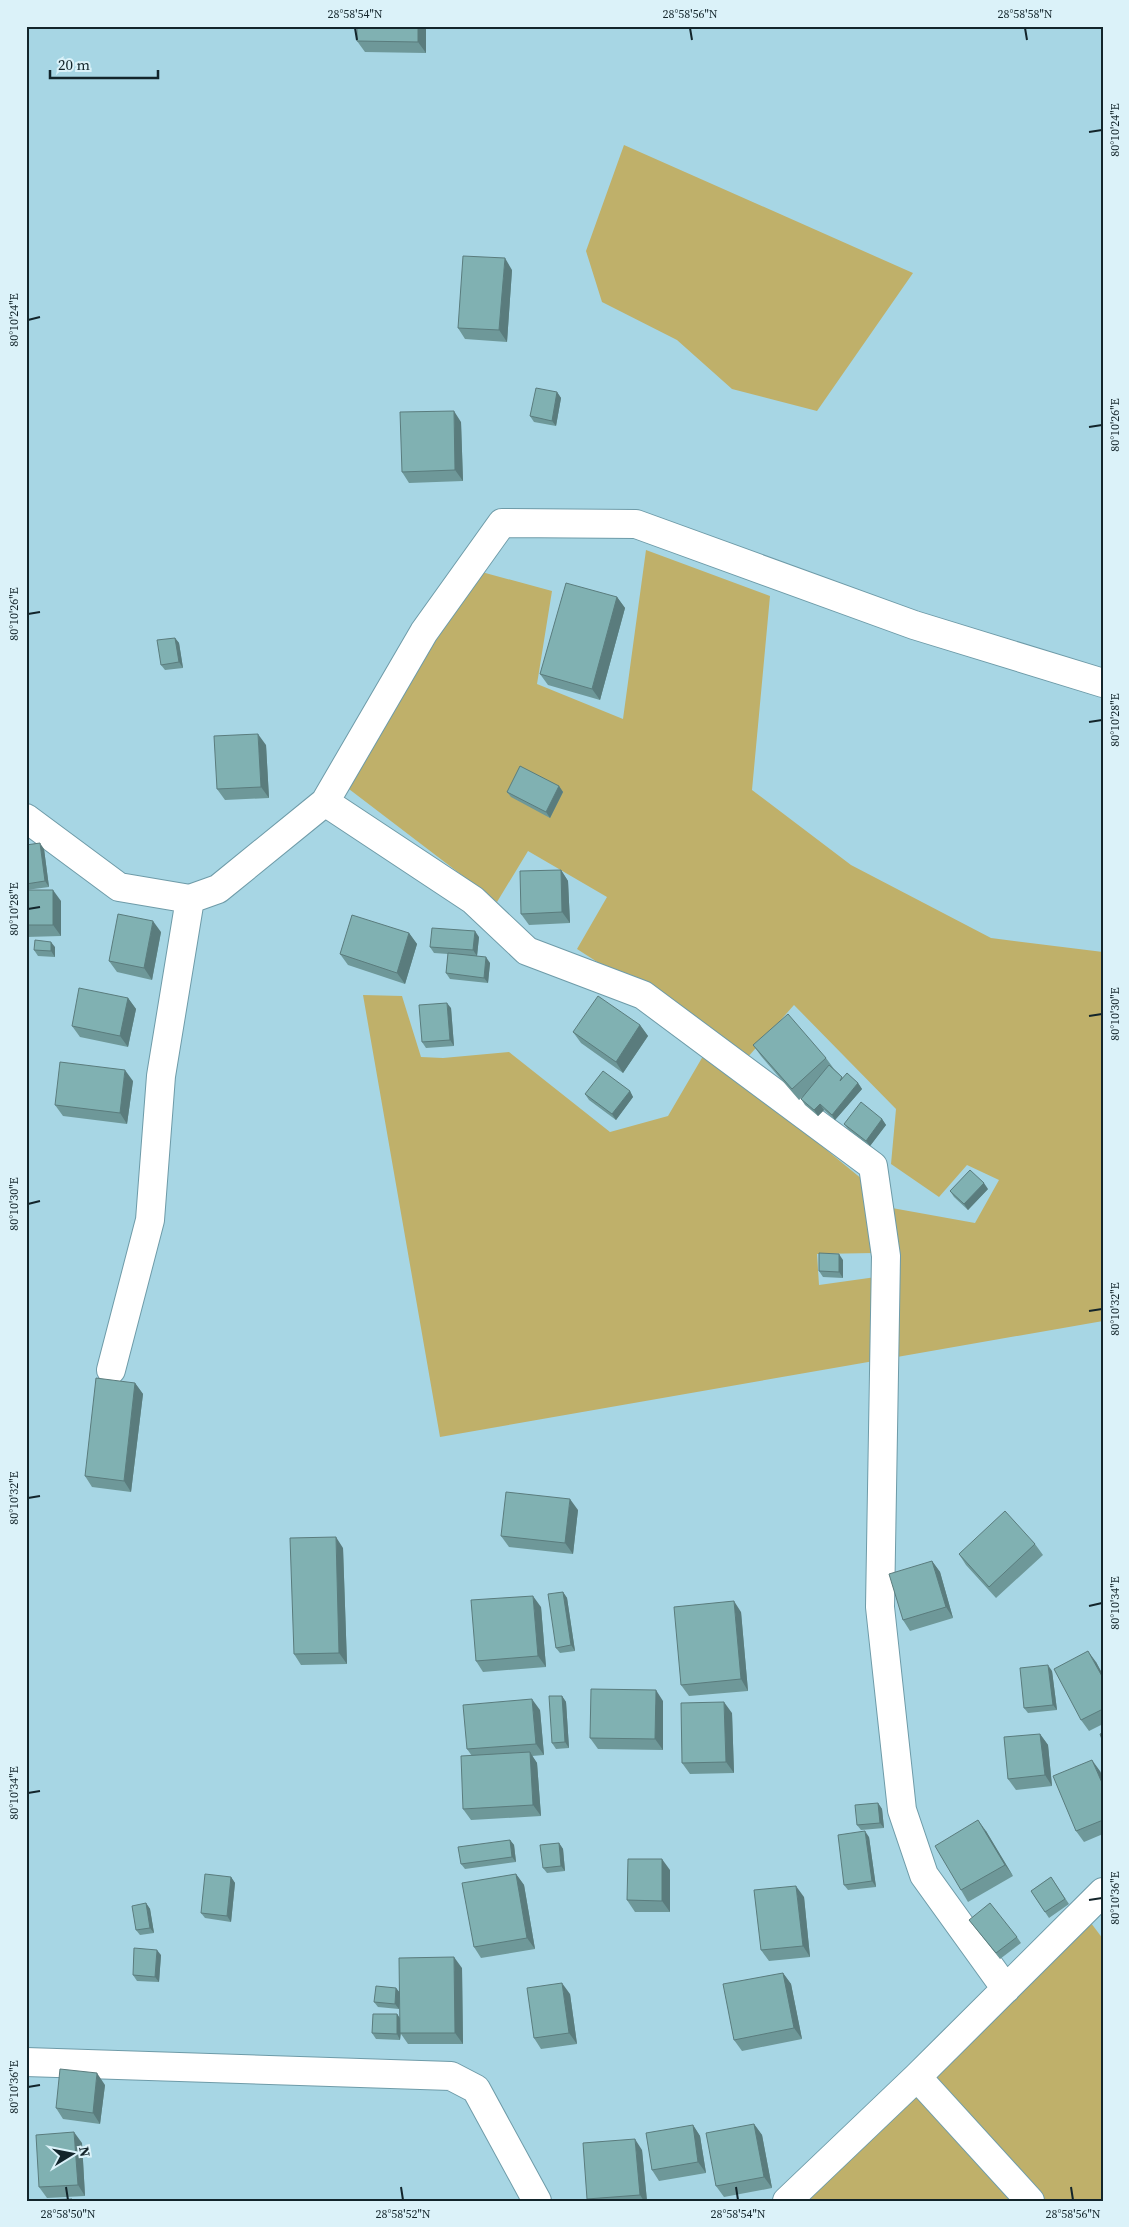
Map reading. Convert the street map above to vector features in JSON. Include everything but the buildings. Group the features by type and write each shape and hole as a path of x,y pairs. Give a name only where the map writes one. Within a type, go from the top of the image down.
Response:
{"street":[{"path":"26,818 119,887 190,899 218,889 325,802 424,632 502,523 636,524 914,625 1103,683"},
{"path":"325,802 473,900 527,951 643,995 873,1166 886,1256 880,1608 902,1810 924,1876 1006,1989"},
{"path":"111,1370 150,1220 161,1076 190,899"},
{"path":"787,2201 917,2077 1103,1892"},
{"path":"26,2062 452,2076 476,2089 537,2201"},
{"path":"917,2077 1030,2201"}],"shaded area":[{"path":"624,145 913,273 817,411 732,389 677,340 602,302 586,251"},
{"path":"646,550 770,596 752,790 851,865 991,938 1103,952 1103,1321 897,1357 892,1208 975,1223 999,1180 967,1165 939,1197 891,1164 896,1109 794,1005 747,1058 577,949 607,897 528,851 497,902 345,786 478,571 552,591 537,684 623,719"},
{"path":"363,995 402,996 421,1057 443,1058 509,1052 610,1132 668,1116 706,1051 868,1184 874,1253 817,1254 819,1285 876,1277 874,1361 440,1437"},
{"path":"1088,1919 1103,1939 1103,2201 1037,2201 923,2078"},
{"path":"917,2086 1022,2201 802,2201"}]}
